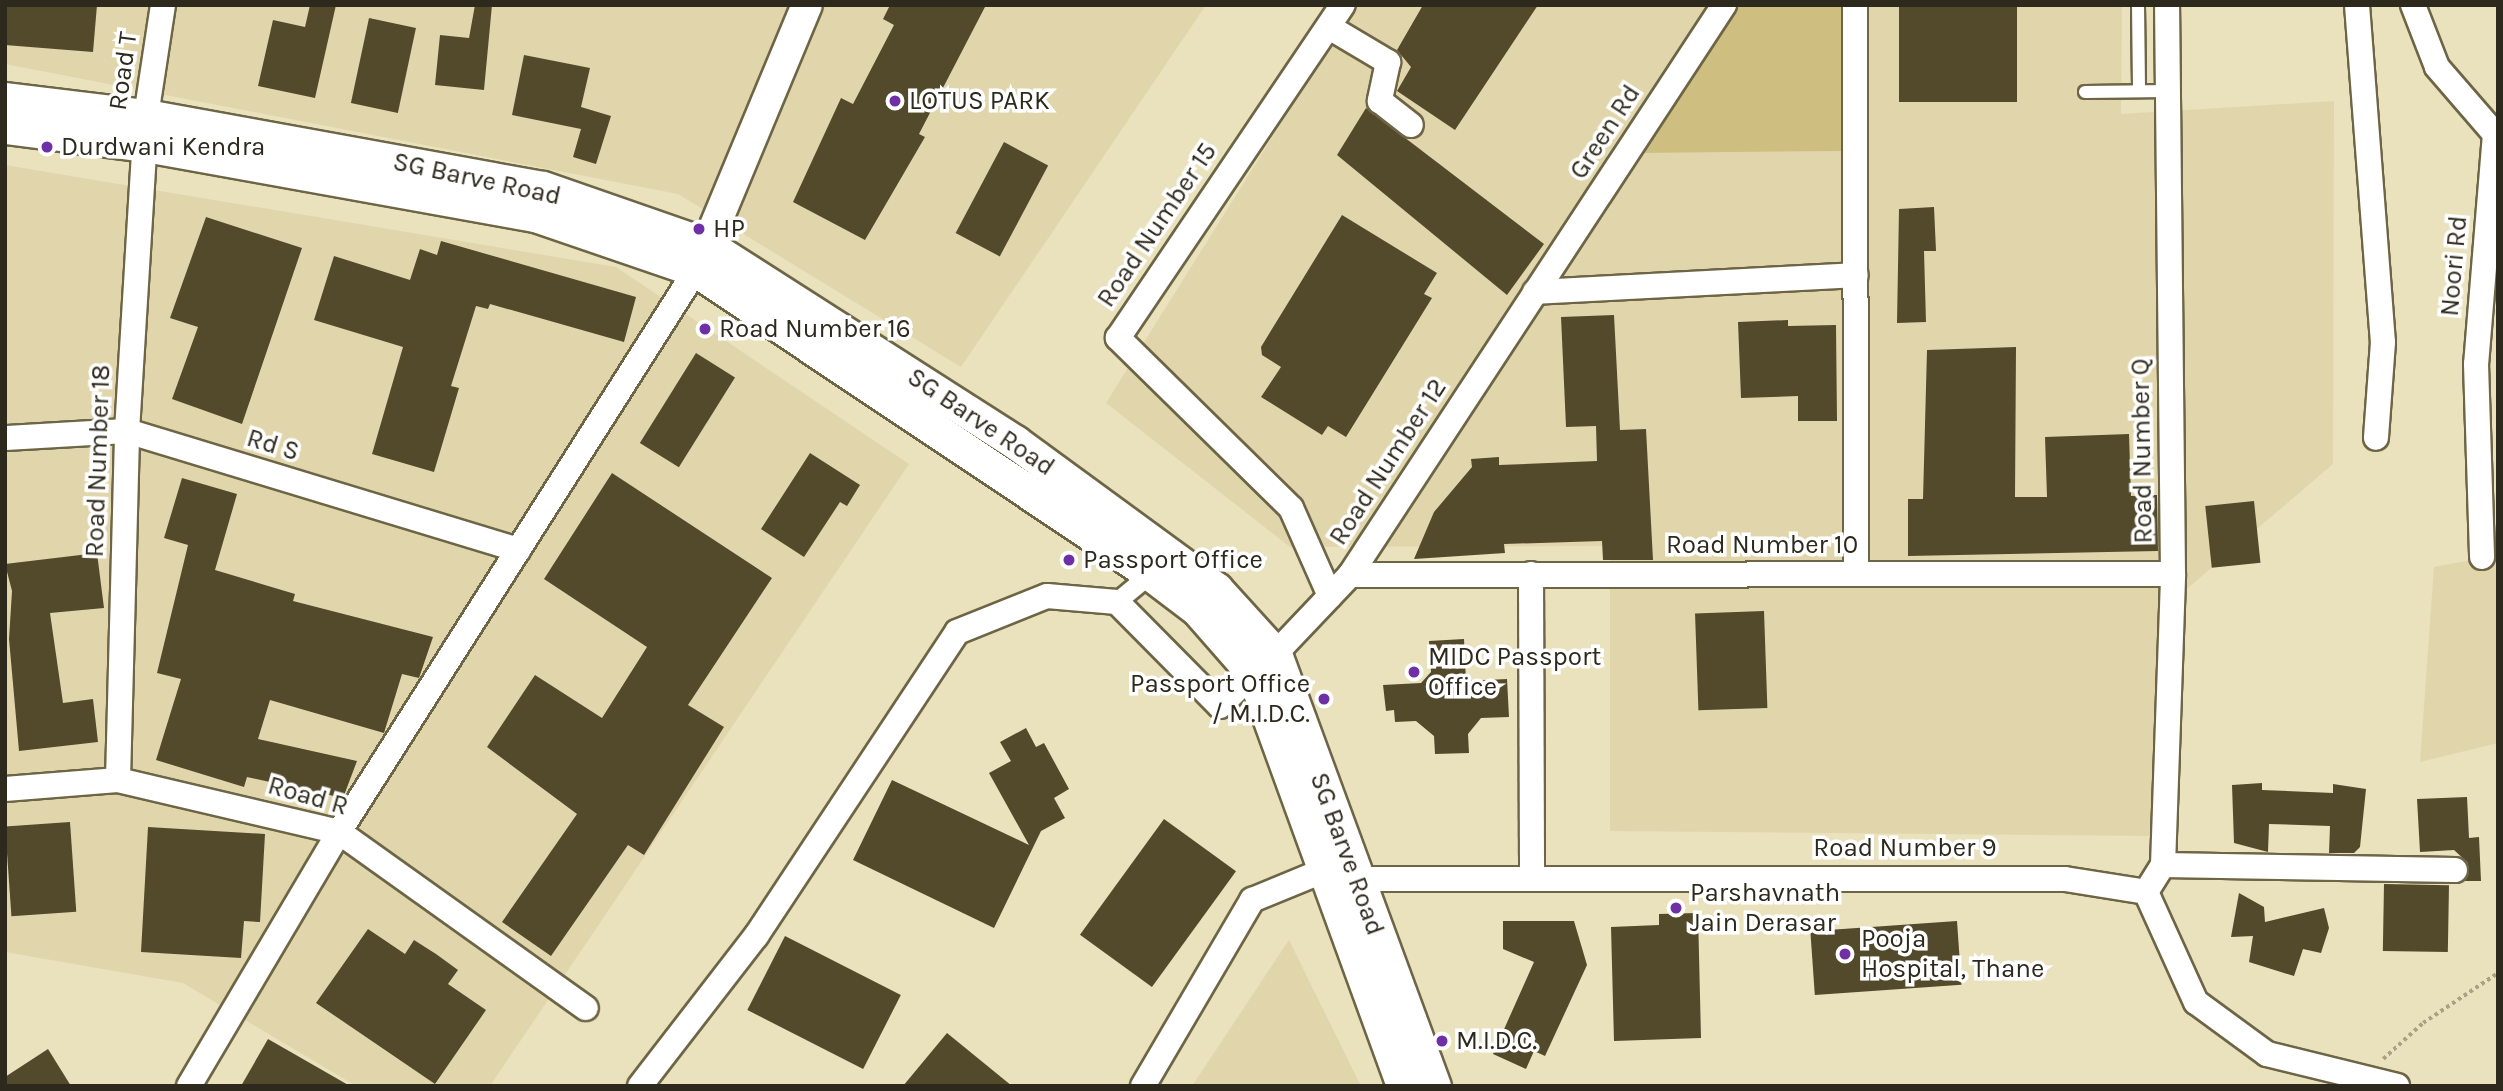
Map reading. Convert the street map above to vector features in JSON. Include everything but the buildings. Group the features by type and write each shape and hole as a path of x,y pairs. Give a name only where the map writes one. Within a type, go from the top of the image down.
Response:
{"main road":[{"name":"SG Barve Road","path":"5,99 538,216 701,257 1026,450 1216,589 1264,663 1354,879 1434,1086"},
{"name":"SG Barve Road","path":"5,127 145,131"},
{"name":"SG Barve Road","path":"701,257 1151,574 1264,663 1320,872 1403,1086"}],"street":[{"name":"Road T","path":"145,131 163,5"},
{"path":"189,1086 340,832 701,257 807,5"},
{"name":"Road Number 15","path":"1330,596 1290,508 1118,338 1343,5"},
{"name":"Green Rd","path":"1535,292 1724,5"},
{"path":"1855,5 1856,574"},
{"name":"Road Number Q","path":"2163,866 2173,574 2167,5"},
{"path":"2357,5 2383,342 2376,438"},
{"name":"Noori Rd","path":"2413,5 2437,67 2495,134 2476,364 2482,557"},
{"path":"1329,27 1388,62 1380,101 1411,125"},
{"name":"Road Number 18","path":"118,780 127,431 145,131"},
{"path":"1535,292 1856,275"},
{"name":"Road Number 12","path":"1117,602 1220,706 1350,575 1535,292"},
{"name":"Rd S","path":"5,438 127,431 518,550"},
{"path":"640,1086 756,936 957,632 1047,596 1117,602 1151,574"},
{"path":"1531,574 1532,875"},
{"name":"Road Number 10","path":"1350,575 2173,574"},
{"name":"Road R","path":"5,789 118,780 340,832 586,1008"},
{"path":"2397,1086 2267,1054 2196,1002 2146,892 2163,866 2455,870"},
{"path":"1143,1086 1252,900 1320,872"},
{"name":"Road Number 9","path":"1320,872 1354,879 1532,875 2065,879 2146,892"}],"lane":[{"path":"2138,5 2139,91"},
{"path":"2085,92 2168,91"}],"path":[{"path":"2365,1078 2423,1023 2498,973"}],"shaded area":[{"path":"5,5 1206,5 961,367 678,194 5,64"},
{"path":"1355,5 2122,5 2121,114 2334,101 2333,464 2175,599 2153,836 1610,831 1610,546 1290,547 1106,403"},
{"path":"1731,5 1843,5 1841,151 1633,153"},
{"path":"5,165 616,267 909,464 490,1086 356,1086 183,983 5,952"},
{"path":"2498,555 2498,743 2420,762 2434,567"},
{"path":"1289,940 1361,1086 1192,1086"}],"place":[{"name":"LOTUS PARK","path":"895,101"},
{"name":"Durdwani Kendra","path":"47,147"},
{"name":"HP","path":"699,229"},
{"name":"Road Number 16","path":"705,329"},
{"name":"Passport Office","path":"1069,560"},
{"name":"MIDC Passport Office","path":"1414,672"},
{"name":"Passport Office / M.I.D.C.","path":"1324,699"},
{"name":"Parshavnath Jain Derasar","path":"1676,908"},
{"name":"Pooja Hospital, Thane","path":"1845,954"},
{"name":"M.I.D.C.","path":"1442,1041"}]}
